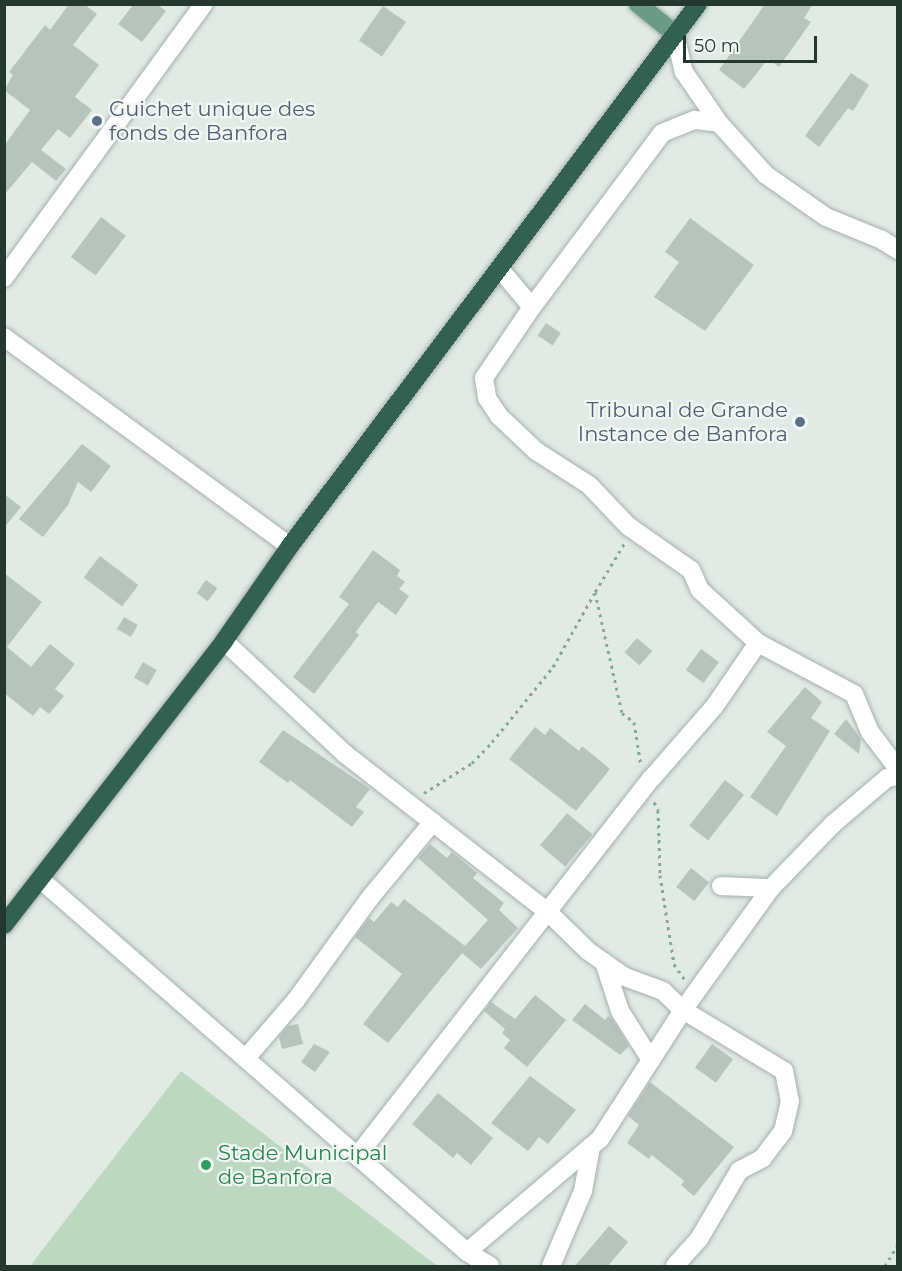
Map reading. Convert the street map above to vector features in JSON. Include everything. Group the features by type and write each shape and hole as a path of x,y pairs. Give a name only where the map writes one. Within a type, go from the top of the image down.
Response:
{"highway":[{"path":"4,925 224,640 290,546 698,4"}],"main road":[{"path":"638,4 675,34"}],"street":[{"path":"4,278 204,5"},
{"path":"675,34 684,72 719,123 766,175 826,217 882,240 897,250"},
{"path":"719,123 694,120 662,133 532,307 484,378 487,398 499,416 536,451 589,485 625,522 691,570 700,590 758,643 854,694 870,732 897,769"},
{"path":"499,268 532,307"},
{"path":"4,337 290,546"},
{"path":"224,640 345,754 547,911 604,962 625,976 663,992 682,1010 784,1071 790,1101 783,1131 763,1158 739,1171 699,1239 675,1266"},
{"path":"358,1155 644,788 714,707 758,643"},
{"path":"467,1252 591,1147 651,1060 682,1010 771,888 833,824 887,778 897,776"},
{"path":"246,1058 296,1000 369,899 433,822"},
{"path":"40,879 467,1252 489,1266"},
{"path":"721,886 771,888"},
{"path":"604,962 620,1011 651,1060"},
{"path":"551,1266 583,1191 591,1147"}],"path":[{"path":"408,802 472,763 553,667 624,544 625,522"},
{"path":"595,592 622,713 634,722 644,788 658,810 660,874 674,964 686,989 682,1010"},
{"path":"885,1266 897,1244"}],"green space":[{"name":"Stade Municipal de Banfora","path":"181,1071 428,1259 438,1266 30,1266"}],"building":[{"path":"69,4 84,4 97,14 73,45 99,65 75,97 92,110 70,138 58,129 41,150 66,169 56,181 32,162 4,195 4,146 30,110 4,90 13,75 9,72 45,25 50,30"},
{"path":"134,4 157,4 166,11 142,42 118,24"},
{"path":"765,4 813,4 804,18 811,22 779,67 768,59 744,89 719,70"},
{"path":"383,6 406,22 382,56 359,40"},
{"path":"851,73 869,85 853,111 848,108 819,147 805,136"},
{"path":"101,217 126,236 96,276 71,257"},
{"path":"690,218 754,265 705,331 654,297 679,262 665,252"},
{"path":"546,323 561,333 553,346 538,335"},
{"path":"82,444 111,466 91,492 78,482 68,505 43,537 19,519"},
{"path":"4,494 21,507 4,528"},
{"path":"373,550 400,570 397,576 405,582 399,589 409,596 396,615 378,602 356,632 359,635 314,694 293,677 349,604 339,597"},
{"path":"100,556 138,585 122,606 84,578"},
{"path":"4,573 42,602 7,647 31,667 50,644 75,664 55,689 64,696 49,714 40,707 33,716 4,693"},
{"path":"206,580 217,588 208,601 197,593"},
{"path":"124,617 138,625 131,637 117,629"},
{"path":"637,638 652,651 640,665 625,652"},
{"path":"701,649 719,662 704,683 686,670"},
{"path":"143,662 157,670 148,686 134,678"},
{"path":"805,687 822,702 811,718 830,731 777,816 750,797 786,746 767,732"},
{"path":"846,719 861,739 859,754 834,734"},
{"path":"535,727 545,735 550,728 579,751 582,746 610,769 576,811 509,759"},
{"path":"283,730 370,789 356,807 364,812 352,827 290,780 288,783 259,762"},
{"path":"725,780 744,795 708,840 689,826"},
{"path":"567,813 592,834 565,866 540,845"},
{"path":"430,844 447,858 452,852 477,873 473,878 504,903 499,910 518,928 481,969 462,953 388,1043 363,1024 402,974 355,937 369,918 374,922 391,902 398,907 404,899 465,946 488,920 418,858"},
{"path":"691,868 709,882 694,901 676,887"},
{"path":"535,995 566,1020 527,1067 504,1048 510,1040 502,1033 505,1029 484,1011 491,1002 515,1019"},
{"path":"585,1004 605,1020 608,1016 612,1019 629,1046 620,1055 572,1020"},
{"path":"298,1024 303,1044 282,1049 279,1037 288,1026"},
{"path":"314,1044 330,1052 315,1072 301,1062"},
{"path":"712,1044 733,1059 716,1083 695,1067"},
{"path":"530,1076 576,1110 548,1144 539,1137 528,1151 491,1123"},
{"path":"650,1082 734,1147 694,1196 681,1185 684,1181 652,1155 649,1159 627,1143 639,1125 628,1116"},
{"path":"438,1093 493,1138 471,1165 457,1153 453,1158 412,1124"},
{"path":"609,1226 628,1242 608,1266 575,1266"}],"place":[{"name":"Guichet unique des fonds de Banfora","path":"97,121"},
{"name":"Tribunal de Grande Instance de Banfora","path":"800,422"},
{"name":"Stade Municipal de Banfora","path":"206,1165"}]}
